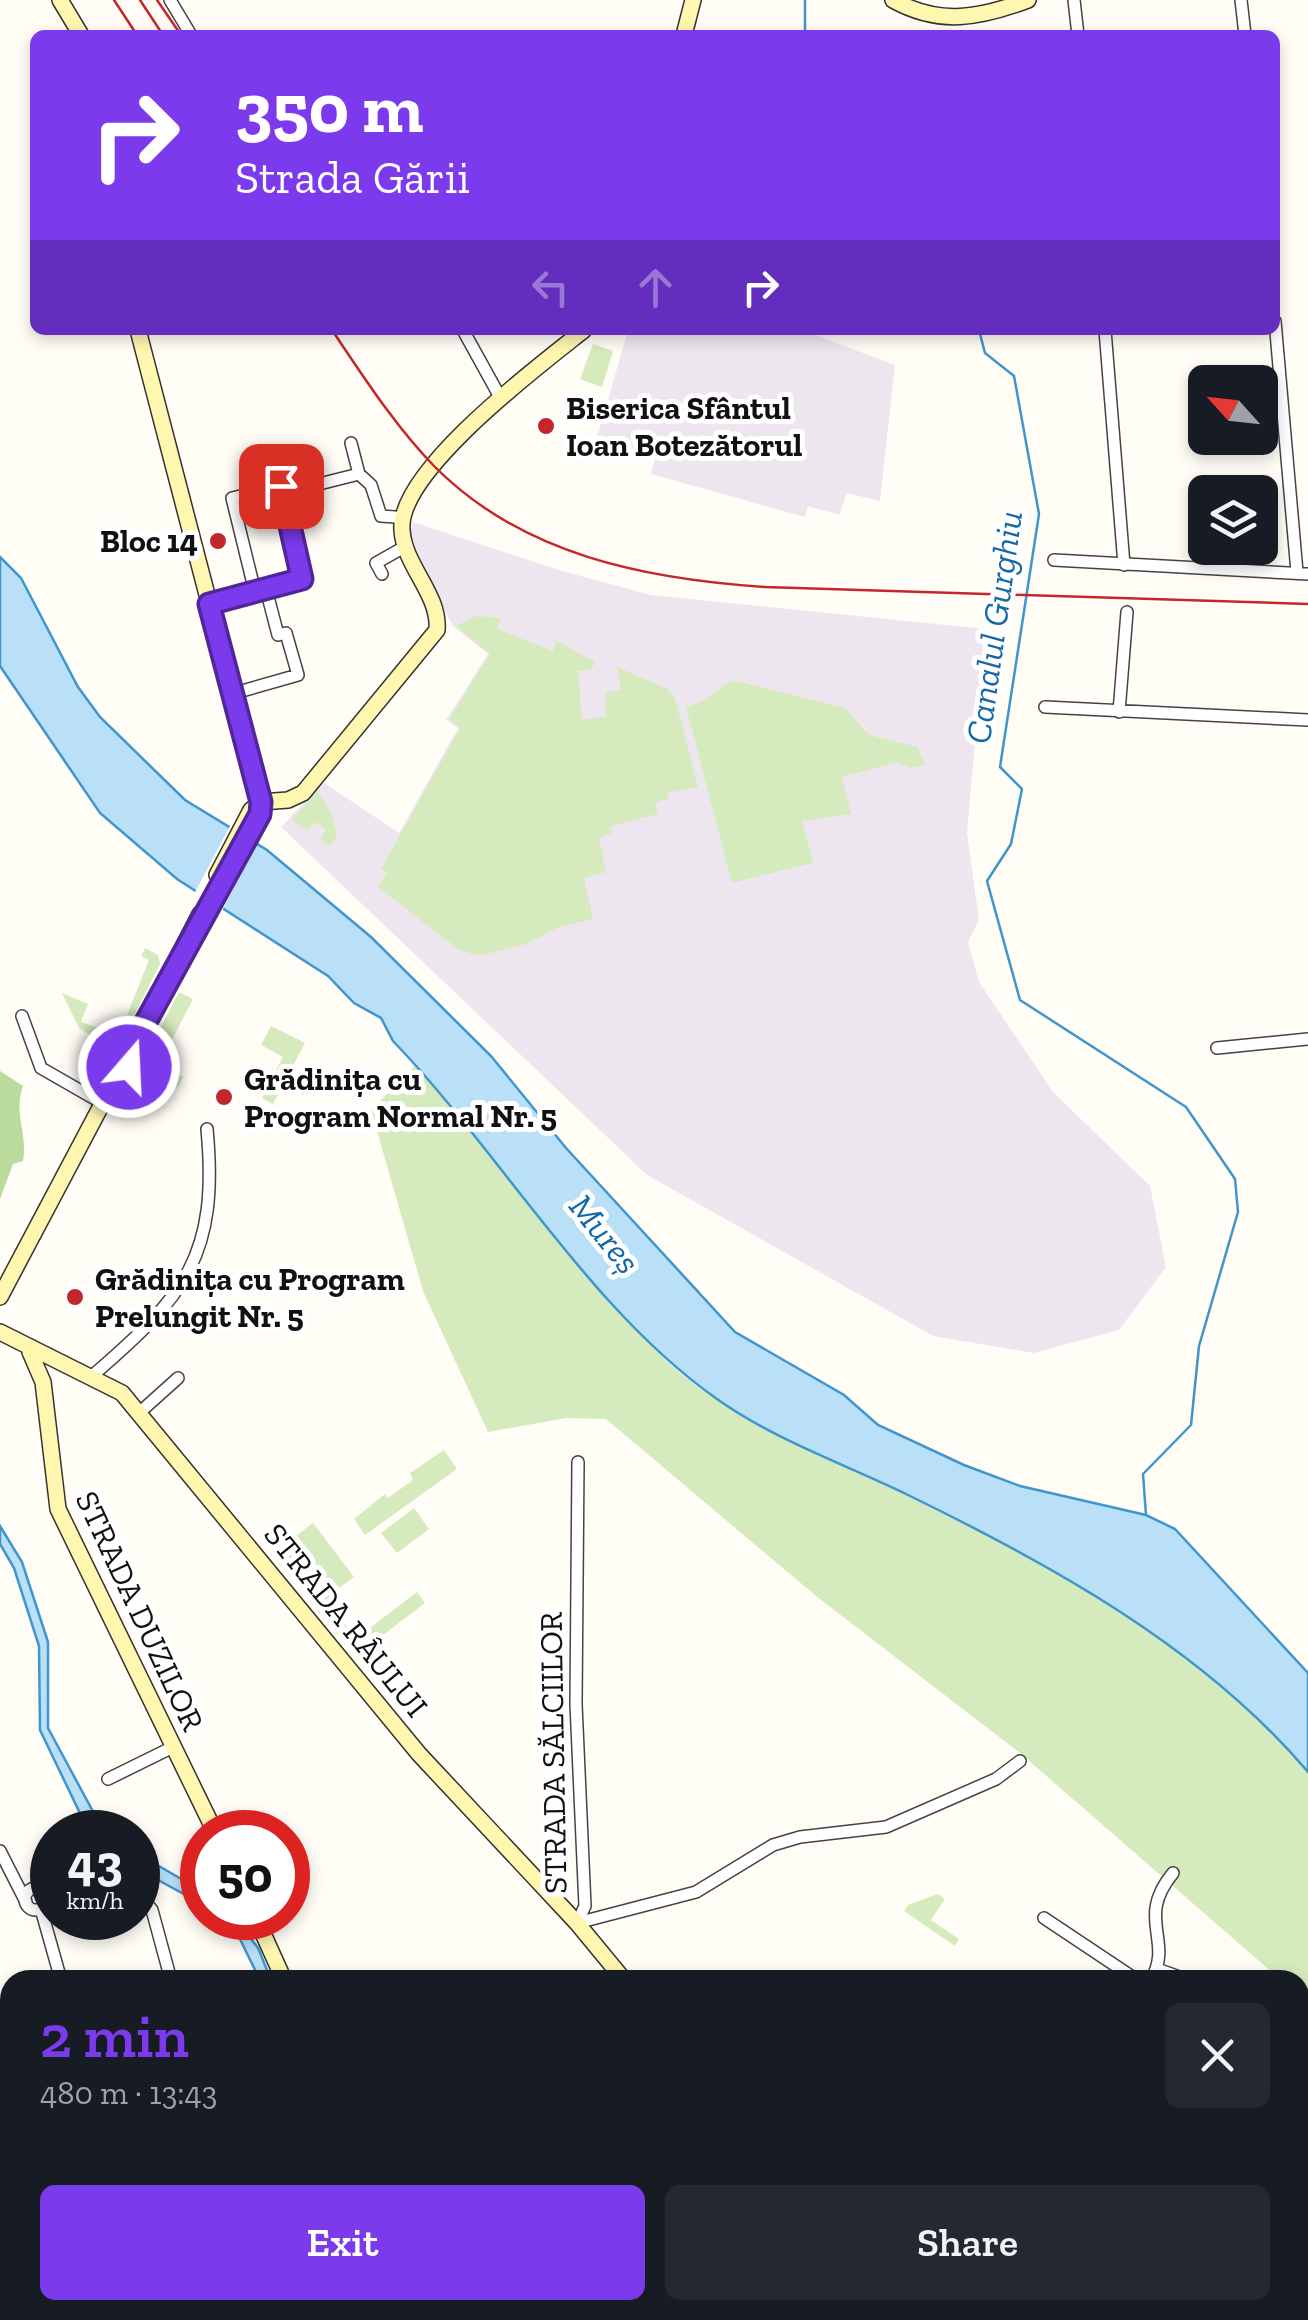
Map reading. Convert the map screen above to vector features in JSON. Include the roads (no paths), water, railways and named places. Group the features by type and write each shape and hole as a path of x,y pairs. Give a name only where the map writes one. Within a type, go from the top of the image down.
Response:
{"main road":[{"path":"60,0 78,30"},
{"path":"685,30 693,0"},
{"path":"893,0 921,14 951,18 1028,0"},
{"path":"0,1297 257,809 139,335"},
{"path":"257,809 302,792 437,630 436,611 408,556 402,531 410,494 500,397 578,335"},
{"name":"STRADA RÂULUI","path":"0,1332 122,1393 431,1767 616,1970"},
{"name":"STRADA DUZILOR","path":"28,1349 37,1360 43,1382 58,1509 204,1810"},
{"path":"266,1940 279,1970"}],"street":[{"path":"170,0 188,30"},
{"path":"1074,0 1077,30"},
{"path":"1241,0 1244,30"},
{"path":"465,335 500,397"},
{"path":"1105,335 1124,565"},
{"path":"1054,560 1303,573 1277,335"},
{"path":"350,444 358,474 370,485 381,516 395,517"},
{"path":"283,493 358,474"},
{"path":"209,604 261,591 302,579 281,486 232,498 261,591 278,635 286,634 298,675 242,690"},
{"path":"382,574 376,563 399,550"},
{"path":"1119,712 1127,612"},
{"path":"1045,707 1308,720"},
{"path":"22,1016 40,1068 102,1104"},
{"path":"1217,1048 1308,1039"},
{"path":"92,1376 156,1320 190,1275 208,1211 211,1172 207,1128"},
{"path":"138,1412 178,1378"},
{"name":"STRADA SĂLCIILOR","path":"577,1923 584,1906 576,1704 578,1462"},
{"path":"108,1779 173,1747"},
{"name":"STRADA SĂLCIILOR","path":"577,1923 696,1892 773,1845 800,1836 886,1828 996,1779 1020,1761"},
{"path":"0,1851 14,1883 30,1893"},
{"path":"1154,1970 1153,1907 1173,1872"},
{"path":"1044,1918 1122,1970"},
{"path":"160,1939 168,1970"},
{"path":"49,1940 58,1970"}],"water":[{"name":"Mureș","path":"0,557 21,578 78,687 100,717 185,800 267,850 371,937 491,1056 566,1148 735,1332 844,1395 878,1425 964,1465 1020,1486 1146,1515 1175,1529 1308,1673 1308,1772 1221,1686 1122,1613 960,1521 761,1426 717,1399 671,1363 587,1276 393,1041 381,1018 354,1003 328,976 177,879 100,813 0,666"},
{"path":"0,1526 22,1562 48,1642 48,1728 92,1810 78,1810 40,1730 39,1646 14,1568 0,1544"},
{"path":"160,1867 180,1878 180,1892 160,1881"},
{"path":"240,1940 252,1940 258,1948 267,1970 255,1970"}],"waterway":[{"name":"Canalul Gurghiu","path":"805,0 805,30"},
{"name":"Canalul Gurghiu","path":"980,335 985,353 1014,376 1039,514 1000,767 1022,789 1011,844 987,881 1020,1000 1186,1107 1235,1179 1238,1212 1199,1346 1191,1425 1143,1474 1146,1515"}],"railway":[{"path":"114,0 134,30"},
{"path":"140,0 160,30"},
{"path":"157,0 178,30"},
{"path":"335,335 420,451 469,496 546,541 631,569 765,587 1308,604"}],"place":[{"name":"Biserica Sfântul Ioan Botezătorul","path":"546,426"},
{"name":"Bloc 14","path":"218,541"},
{"name":"Grădinița cu Program Normal Nr. 5","path":"224,1097"},
{"name":"Grădinița cu Program Prelungit Nr. 5","path":"75,1297"}]}
